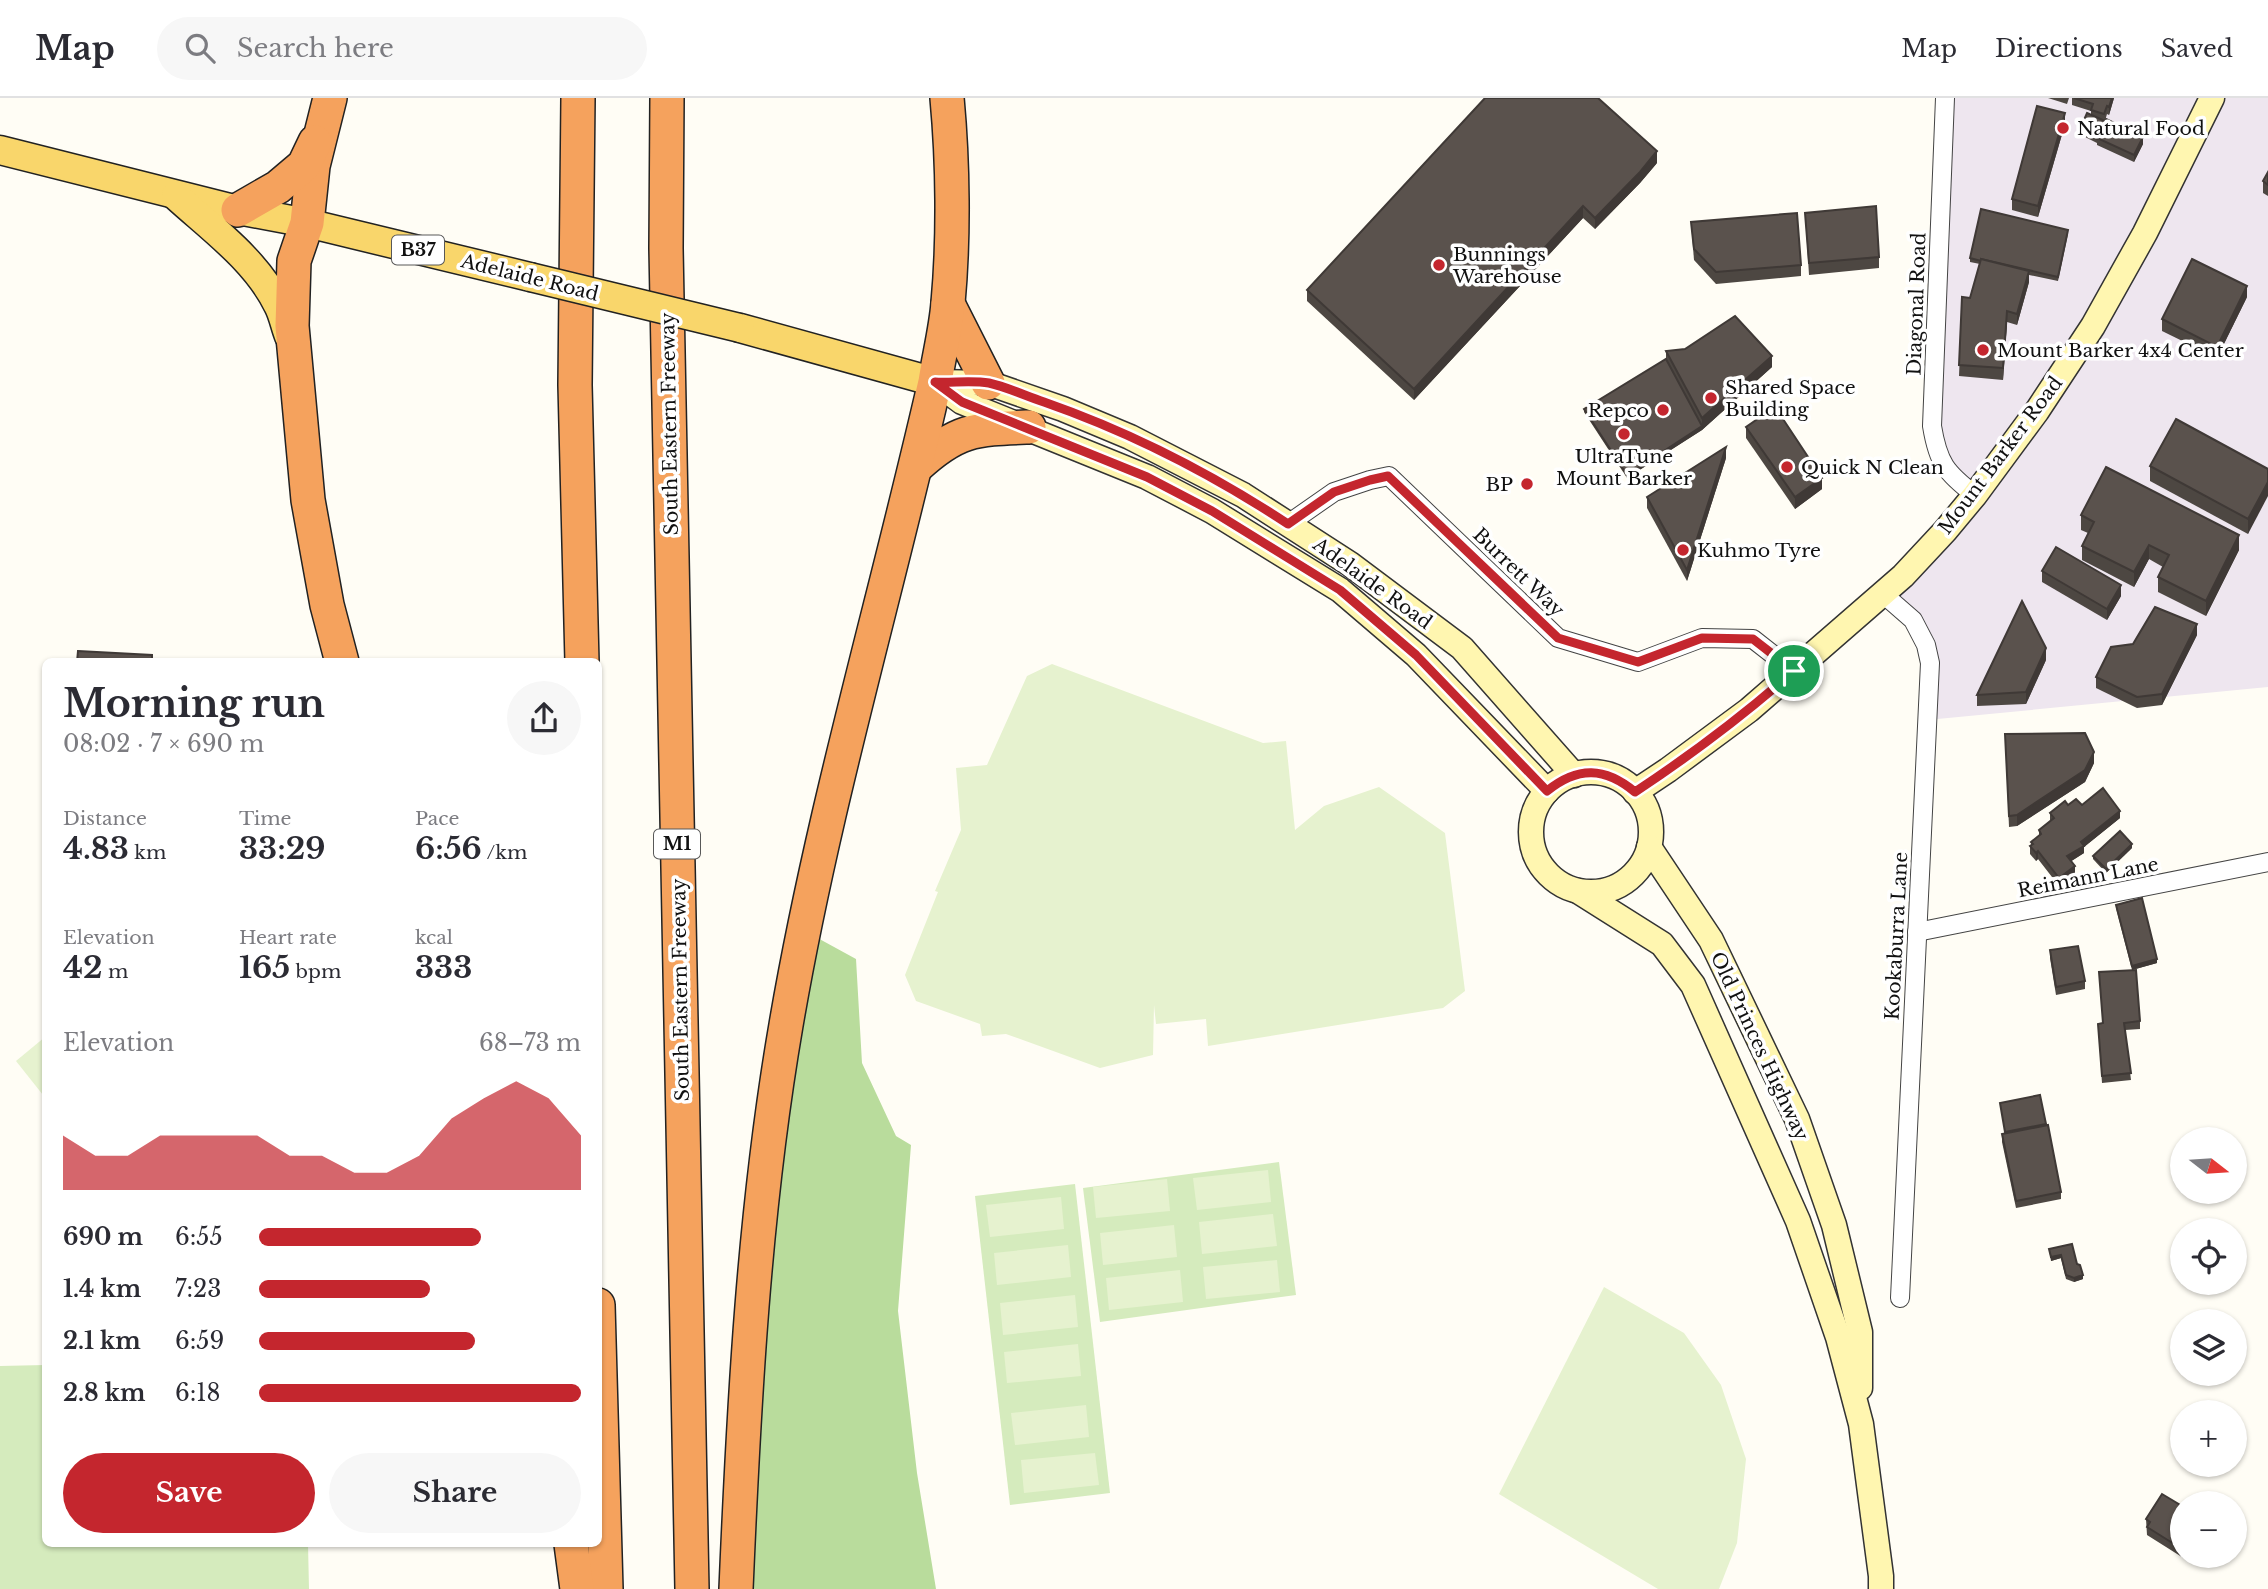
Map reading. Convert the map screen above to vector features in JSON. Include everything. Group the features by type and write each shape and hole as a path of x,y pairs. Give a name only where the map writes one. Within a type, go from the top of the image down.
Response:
{"highway":[{"path":"330,98 313,166 307,223 292,272 292,346 308,500 327,605 341,658"},
{"path":"578,98 575,384 582,658"},
{"name":"South Eastern Freeway","path":"667,98 666,248 692,1589"},
{"path":"736,1589 741,1467 755,1267 771,1124 786,1026 816,874 935,382 948,304 950,135 947,98"},
{"path":"238,210 278,187 304,165 320,134"},
{"path":"948,304 988,383"},
{"path":"916,467 945,442 961,434 980,429 1029,428"},
{"path":"602,1447 606,1589"},
{"path":"571,1547 577,1589"}],"main road":[{"name":"Mount Barker Road","path":"1635,792 1749,710 1903,576 1975,495 2037,411 2093,326 2145,233 2212,98"},
{"name":"Adelaide Road","path":"0,150 238,210 307,223 740,328 935,382 988,383 1063,409 1130,437 1222,482 1350,564 1462,648 1574,775"},
{"path":"174,194 263,279 279,306 292,346"},
{"name":"Adelaide Road","path":"935,382 962,402 1158,482 1340,590 1416,655 1547,791"},
{"path":"1591,772 1607,774 1622,781 1635,792 1646,808 1650,828 1649,847 1642,864 1630,878 1614,888 1597,892 1578,891 1562,885 1547,874 1537,859 1531,842 1531,824 1536,806 1547,791 1559,781 1591,772"},
{"name":"Old Princes Highway","path":"1649,847 1711,940 1797,1119 1834,1225 1860,1332 1861,1424 1881,1589"},
{"name":"Old Princes Highway","path":"1578,891 1662,944 1693,985 1798,1221 1838,1337 1861,1424"}],"street":[{"name":"Diagonal Road","path":"1945,98 1932,426 1936,451 1945,468 1975,495"},
{"name":"Burrett Way","path":"1288,524 1334,492 1388,476 1558,638 1638,662 1702,638 1753,639 1794,671"},
{"name":"Kookaburra Lane","path":"1882,593 1913,620 1926,645 1930,663 1900,1298"},
{"name":"Reimann Lane","path":"1917,932 2268,862"}],"shaded area":[{"path":"1945,98 2268,98 2268,687 1927,720 1926,645 1882,593 1975,495 1936,451"}],"green space":[{"path":"1052,664 1263,743 1286,741 1295,830 1324,806 1379,787 1445,833 1465,991 1443,1008 1208,1046 1206,1019 1156,1024 1154,1005 1153,1055 1100,1068 1006,1034 982,1036 980,1024 916,1001 905,975 938,892 935,891 961,830 956,768 987,765 1027,676"},
{"path":"803,930 856,959 862,1063 896,1136 911,1145 898,1311 917,1473 936,1589 736,1589"},
{"path":"42,1039 42,1094 16,1061"},
{"path":"1279,1162 1296,1295 1100,1322 1083,1188"},
{"path":"1268,1170 1271,1202 1197,1210 1193,1178"},
{"path":"1167,1179 1170,1211 1096,1218 1093,1187"},
{"path":"1075,1184 1110,1493 1010,1505 975,1196"},
{"path":"1061,1197 1064,1229 990,1237 986,1205"},
{"path":"1273,1214 1277,1246 1202,1254 1199,1222"},
{"path":"1174,1225 1177,1257 1103,1265 1100,1233"},
{"path":"1068,1245 1071,1277 997,1285 994,1253"},
{"path":"1277,1260 1280,1292 1206,1299 1203,1267"},
{"path":"1180,1270 1183,1302 1109,1310 1106,1278"},
{"path":"1604,1287 1684,1333 1721,1385 1746,1459 1737,1543 1719,1589 1658,1589 1499,1494"},
{"path":"1075,1295 1078,1327 1003,1335 1000,1303"},
{"path":"1078,1344 1081,1376 1007,1383 1004,1352"},
{"path":"42,1365 42,1547 308,1547 309,1589 0,1589 0,1366"},
{"path":"1086,1405 1089,1437 1015,1445 1011,1413"},
{"path":"1095,1453 1099,1485 1024,1493 1021,1460"}],"building":[{"name":"Bunnings Warehouse","path":"1485,98 1598,98 1657,151 1595,218 1583,206 1414,389 1307,290"},
{"path":"2074,98 2112,98 2104,114 2091,110 2093,104"},
{"path":"2037,106 2065,113 2038,206 2012,199"},
{"path":"2087,113 2105,121 2097,139 2079,131"},
{"path":"2106,119 2143,137 2134,155 2097,138"},
{"path":"2268,172 2268,185 2263,181"},
{"path":"1876,206 1879,257 1809,263 1805,213"},
{"path":"1981,209 2068,230 2058,277 1970,258"},
{"path":"1797,213 1801,265 1716,272 1694,249 1691,222"},
{"name":"Mount Barker 4x4 Center","path":"1981,259 2029,271 2017,314 2007,311 2003,368 1959,365 1962,297 1970,298"},
{"path":"2192,259 2247,286 2217,347 2162,319"},
{"name":"Shared Space Building","path":"1735,316 1772,356 1702,418 1666,351 1685,349"},
{"path":"1666,359 1702,426 1627,475 1584,409"},
{"name":"Quick N Clean","path":"1775,407 1822,478 1795,497 1746,427"},
{"path":"2176,419 2268,469 2268,482 2248,519 2150,466"},
{"name":"Kuhmo Tyre","path":"1726,447 1687,570 1647,497"},
{"path":"2106,467 2239,535 2206,601 2158,577 2169,555 2149,545 2134,572 2082,546 2094,522 2081,515"},
{"path":"2056,547 2121,585 2107,609 2042,571"},
{"path":"2022,601 2046,648 2026,692 1977,695"},
{"path":"2155,607 2197,624 2162,694 2137,697 2096,677 2111,647 2133,644"},
{"path":"78,651 152,655 152,658 77,658"},
{"path":"2085,733 2094,752 2085,770 2017,815 2009,816 2005,734"},
{"path":"2103,788 2120,811 2081,842 2084,846 2067,856 2075,866 2059,878 2038,851 2036,853 2030,846 2033,844 2031,842 2041,834 2039,830 2054,818 2050,813 2065,801 2068,805 2076,799 2082,805"},
{"path":"2120,831 2132,844 2106,869 2093,856"},
{"path":"2142,898 2157,959 2132,966 2116,905"},
{"path":"2078,946 2085,981 2056,987 2050,950"},
{"path":"2136,970 2140,1021 2124,1023 2131,1073 2102,1076 2098,1024 2103,1023 2099,972"},
{"path":"2040,1095 2046,1124 2005,1132 2000,1103"},
{"path":"2048,1125 2061,1192 2016,1201 2002,1134"},
{"path":"2072,1244 2083,1275 2074,1278 2066,1275 2061,1255 2051,1257 2049,1249"},
{"path":"2162,1494 2170,1499 2170,1541 2147,1527 2150,1522 2146,1519"}],"place":[{"name":"Natural Food","path":"2063,128"},
{"name":"Bunnings Warehouse","path":"1439,265"},
{"name":"Mount Barker 4x4 Center","path":"1983,350"},
{"name":"Shared Space Building","path":"1711,398"},
{"name":"Repco","path":"1663,410"},
{"name":"UltraTune Mount Barker","path":"1624,434"},
{"name":"Quick N Clean","path":"1787,467"},
{"name":"BP","path":"1527,484"},
{"name":"Kuhmo Tyre","path":"1683,550"}],"route":[{"path":"935,382 988,383 1063,409 1130,437 1222,482 1288,524 1334,492 1388,476 1558,638 1638,662 1702,638 1753,639 1794,671 1749,710 1635,792 1622,781 1607,774 1591,772 1559,781 1547,791 1416,655 1340,590 1212,511 1147,477 962,402 935,382"}]}
